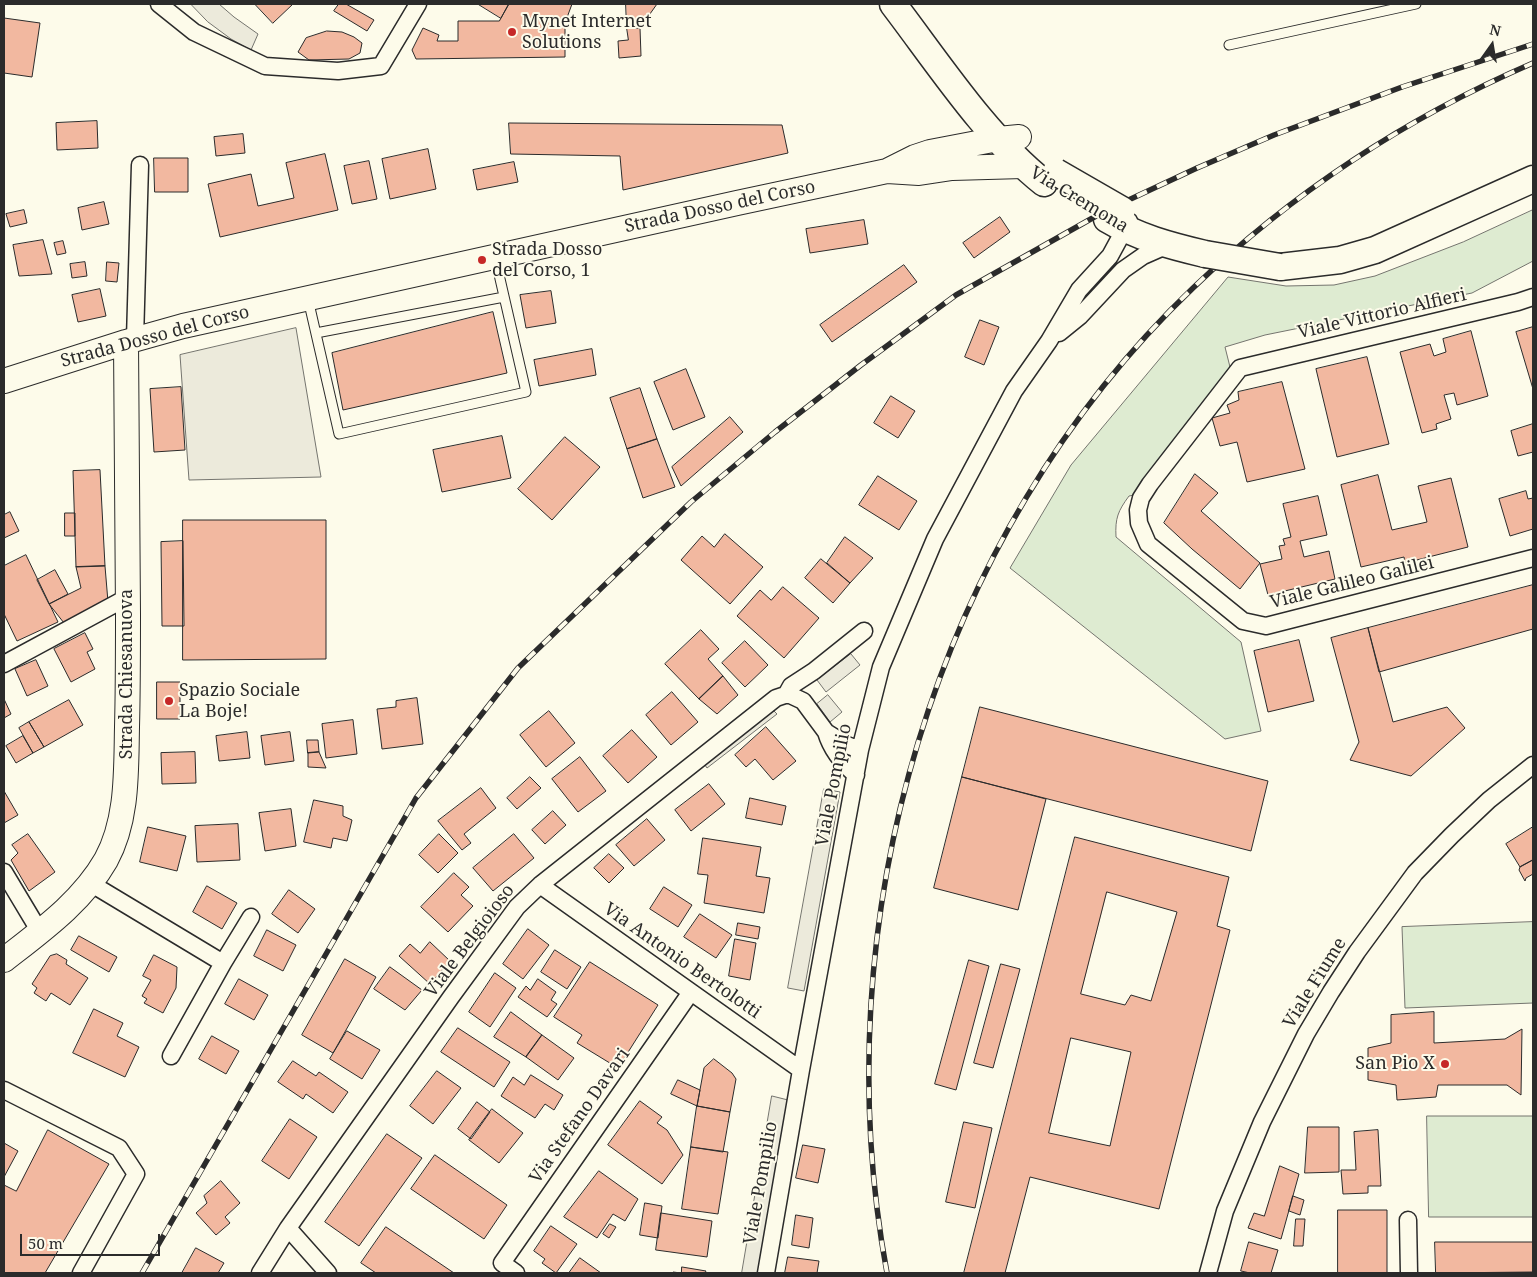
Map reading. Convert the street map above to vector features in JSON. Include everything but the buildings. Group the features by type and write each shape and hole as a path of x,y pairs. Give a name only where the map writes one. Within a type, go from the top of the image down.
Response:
{"main road":[{"name":"Via Cremona","path":"893,4 1007,133 1023,166 1050,177 1168,245 1211,247 1282,260 1302,257 1340,260 1375,250 1533,179"},
{"name":"Via Cremona","path":"909,4 964,84 978,115 1007,133 1043,162 1050,177"},
{"name":"Strada Dosso del Corso","path":"4,381 183,326 887,171 915,157 1007,133"},
{"name":"Strada Dosso del Corso","path":"887,171 919,173 952,168 1023,166"},
{"name":"Via Cremona","path":"1121,218 1170,228 1211,247"},
{"name":"Strada Chiesanuova","path":"4,960 40,932 90,884 106,859 116,837 123,807 126,770 130,341"}],"street":[{"path":"159,4 194,32 265,66 338,71 381,66 418,4"},
{"path":"130,341 140,165"},
{"name":"Viale Pompilio","path":"766,1273 860,750 881,667 935,539 1014,390 1049,341 1079,290 1110,256 1121,218"},
{"name":"Viale Pompilio","path":"1049,341 1080,316 1123,270 1143,256 1168,245"},
{"name":"Viale Vittorio Alfieri","path":"1240,368 1533,297"},
{"name":"Viale Galileo Galilei","path":"1240,368 1150,484 1141,498 1138,510 1139,523 1148,544 1243,621 1266,626 1533,558"},
{"path":"4,664 128,597"},
{"name":"Viale Belgioioso","path":"260,1273 288,1228 517,907 540,885 776,698 786,695 791,686 814,671 864,631"},
{"name":"Viale Belgioioso","path":"803,701 806,684 814,671"},
{"path":"786,695 803,701 826,732 830,744 844,764 856,775"},
{"path":"826,732 847,746 860,750"},
{"name":"Viale Fiume","path":"1208,1273 1224,1211 1262,1122 1306,1034 1331,992 1357,952 1415,873 1489,800 1533,765"},
{"path":"4,872 40,932"},
{"path":"90,884 223,963"},
{"name":"Via Antonio Bertolotti","path":"540,885 801,1070"},
{"path":"171,1056 251,917"},
{"name":"Via Stefano Davari","path":"516,1273 502,1263 691,992"},
{"path":"4,1090 119,1148 136,1174 81,1273"},
{"path":"1408,1220 1409,1273"},
{"path":"288,1228 328,1273"}],"lane":[{"path":"1229,44 1416,4"},
{"path":"308,298 339,434 526,392 495,257"},
{"path":"316,333 504,297"}],"green space":[{"path":"1533,210 1533,261 1472,293 1265,335 1225,347 1230,367 1139,494 1129,496 1122,506 1116,525 1116,537 1241,642 1261,731 1225,739 1010,568 1071,465 1228,277 1286,286 1334,285 1375,276 1463,242"},
{"path":"1533,922 1533,1003 1405,1008 1402,927"},
{"path":"1427,1116 1533,1116 1533,1217 1429,1217"}],"shaded area":[{"path":"191,4 219,4 258,34 251,50 231,39 208,22"},
{"path":"296,328 321,477 189,480 180,355"},
{"path":"851,654 860,665 826,692 817,680"},
{"path":"828,695 842,712 830,722 817,704"},
{"path":"772,709 777,714 707,768 703,762"},
{"path":"824,789 840,792 804,991 788,988"},
{"path":"772,1096 788,1100 758,1273 742,1273"}],"railway":[{"path":"142,1273 416,798 518,668 691,502 775,432 861,365 956,295 1105,211 1274,135 1402,87 1533,44"},
{"path":"887,1273 871,1140 871,1006 887,873 918,742 965,616 1026,497 1103,387 1193,288 1231,253 1270,220 1353,160 1441,108 1533,63"}],"place":[{"name":"Mynet Internet Solutions","path":"512,32"},
{"name":"Strada Dosso del Corso, 1","path":"482,260"},
{"name":"Spazio Sociale La Boje!","path":"169,701"},
{"name":"San Pio X","path":"1445,1064"}]}
